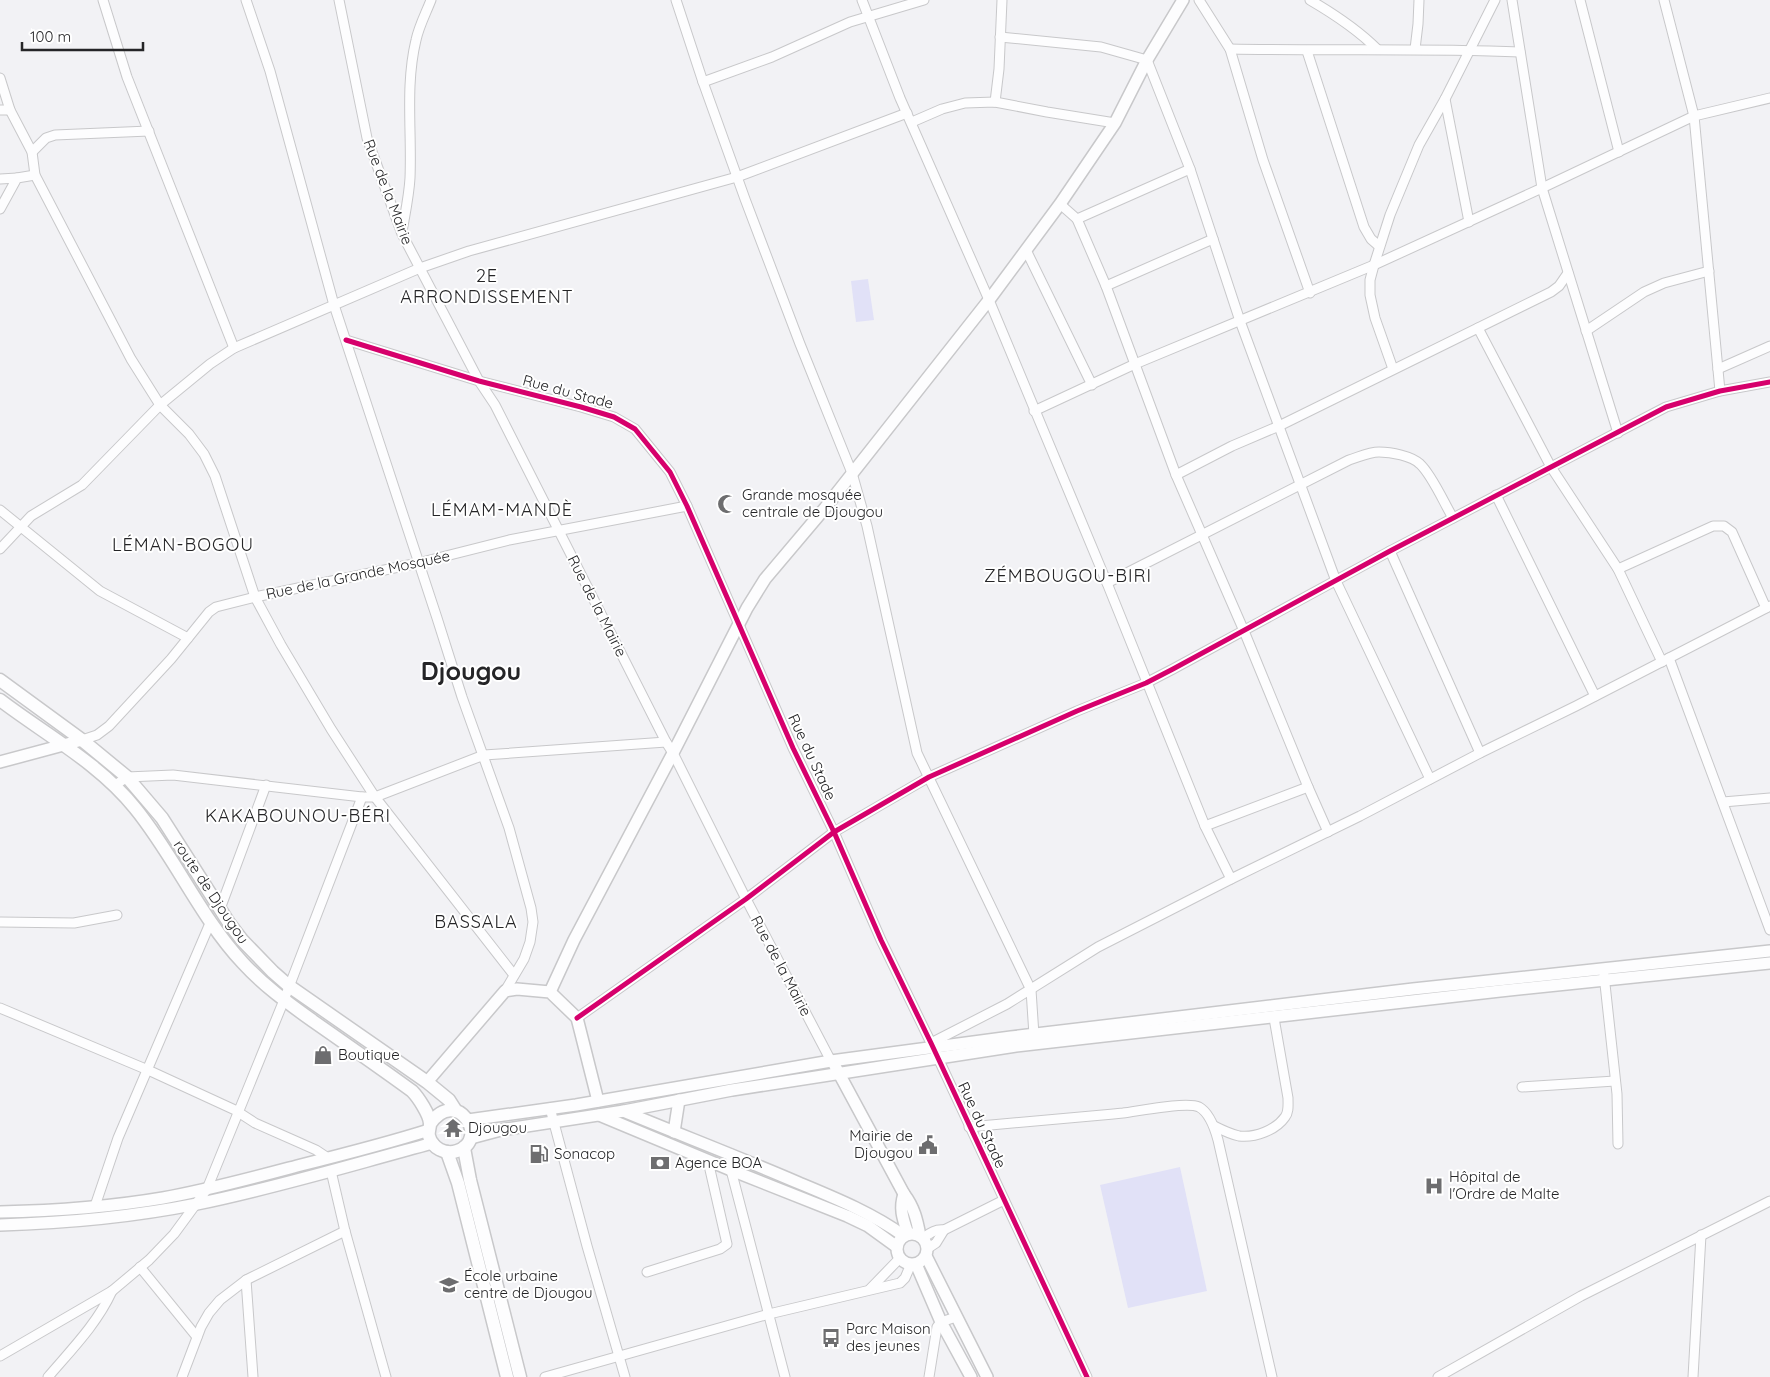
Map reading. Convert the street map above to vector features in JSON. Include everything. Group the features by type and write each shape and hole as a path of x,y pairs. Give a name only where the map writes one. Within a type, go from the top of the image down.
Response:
{"highway":[{"name":"route de Djougou","path":"0,680 82,740 127,778 162,818 220,910 242,940 273,972 289,986 428,1082 449,1100 456,1111"},
{"path":"0,700 83,758 134,806 159,839 210,921 243,963 261,981 284,1000 412,1091 418,1098 430,1127 433,1144 442,1151 456,1152 467,1143"},
{"path":"430,1127 436,1115 446,1110 463,1114 472,1128 467,1143 474,1198 520,1377"},
{"path":"447,1152 458,1183 508,1377"}],"main road":[{"path":"550,992 574,940 674,753 747,608 764,579 852,473 989,300 1060,204 1115,123 1147,60 1183,0"},
{"path":"0,762 82,740"},
{"path":"1032,1040 1413,989 1770,951"},
{"path":"468,1120 831,1061 934,1049 1274,1018 1500,991 1770,963"},
{"path":"428,1082 505,991 517,989 550,992 577,1018 598,1100"},
{"path":"467,1143 501,1130 624,1111 839,1072 934,1049"},
{"name":"Rue de la Mairie","path":"831,1061 839,1072 915,1212 922,1237"},
{"path":"598,1100 731,1154 867,1213 906,1235 922,1237 926,1243 926,1252 956,1318 987,1377"},
{"path":"674,1132 679,1100"},
{"path":"599,1115 858,1221 897,1246"},
{"path":"0,1212 95,1206 163,1198 207,1189 402,1139 430,1127"},
{"path":"0,1225 46,1224 106,1218 196,1204 265,1189 433,1144"},
{"path":"904,1194 900,1203 900,1211 906,1235"},
{"path":"906,1235 898,1242 900,1258 914,1264 941,1322 971,1377"},
{"path":"914,1264 926,1252"}],"street":[{"path":"103,0 127,77 234,348"},
{"path":"246,0 270,71 334,306 462,697 484,755 508,828 531,908 533,922 530,942 524,959 505,991"},
{"name":"Rue de la Mairie","path":"339,0 367,138 402,234 479,381 495,405 666,742 674,753 746,899 831,1061"},
{"path":"402,234 410,180 409,109 411,67 416,38 431,0"},
{"path":"676,0 737,177 800,344 852,473 867,526 916,753 1031,990 1032,1040"},
{"path":"862,0 907,113 989,300 1107,583 1205,826 1231,879"},
{"path":"703,82 772,57 850,22 924,0"},
{"path":"996,102 1002,0"},
{"path":"1200,0 1230,49 1263,160 1310,293"},
{"path":"1310,0 1362,34 1377,49"},
{"path":"1415,49 1419,0"},
{"path":"1394,370 1375,318 1370,295 1370,280 1379,246 1419,145 1445,99 1495,0"},
{"path":"1512,0 1542,188 1618,433"},
{"path":"1580,0 1618,152"},
{"path":"1664,0 1694,116 1720,391"},
{"path":"1000,37 1101,47 1147,60 1190,169 1240,321 1336,581 1430,778"},
{"path":"1230,49 1307,51 1415,49 1520,52"},
{"path":"1307,51 1364,227 1371,239 1379,246"},
{"path":"0,78 10,110 32,152 36,175 131,359 160,405 189,434 204,454 215,476 255,597 281,646 375,797 514,975"},
{"path":"1034,411 1135,364 1374,265 1694,116 1770,98"},
{"path":"1445,99 1468,222"},
{"path":"912,122 942,109 965,103 996,102 1115,123"},
{"path":"0,110 10,110"},
{"path":"0,549 31,516 82,485 160,405 210,364 234,348 420,268 469,251 737,177 907,113"},
{"path":"32,152 46,138 55,134 149,131"},
{"path":"1077,219 1190,169"},
{"path":"0,179 36,175"},
{"path":"0,209 17,178"},
{"path":"1060,204 1077,219 1106,286 1176,475 1328,832"},
{"path":"1106,286 1212,240"},
{"path":"1026,250 1092,385"},
{"path":"1586,331 1644,292 1664,283 1709,271"},
{"path":"1176,475 1232,446 1279,426 1552,292 1568,273"},
{"path":"1478,328 1551,467 1618,569 1666,660 1723,802 1770,930"},
{"name":"Rue du Stade","path":"346,340 479,381 614,417 635,429 670,472 687,506 793,748 834,832 881,940 970,1126 1084,1376"},
{"path":"1718,369 1770,346"},
{"path":"577,1018 746,899 834,832 928,777 1077,711 1146,683 1390,551 1666,407 1720,391 1770,382"},
{"path":"1107,583 1349,460 1379,452 1419,462 1426,470 1453,518"},
{"path":"1496,496 1595,696"},
{"name":"Rue de la Grande Mosquée","path":"82,740 97,735 108,726 188,638 209,612 216,607 418,563 509,540 687,506"},
{"path":"0,510 100,591 188,638"},
{"path":"934,1049 1098,947 1328,832 1430,778 1768,607 1732,532 1724,526 1713,526 1618,569"},
{"path":"1390,551 1480,753"},
{"path":"114,786 127,778 173,774 375,797 484,755 666,742"},
{"path":"220,910 266,785"},
{"path":"1205,826 1308,787"},
{"path":"0,1356 112,1291 174,1234 207,1189 284,1000 362,797"},
{"path":"1723,802 1770,798"},
{"path":"0,922 74,923 117,915"},
{"path":"95,1206 118,1138 210,921"},
{"path":"1603,968 1618,1107 1618,1144"},
{"path":"0,1008 148,1070 235,1110 255,1123 316,1150 328,1158"},
{"path":"1214,1126 1240,1136 1252,1136 1266,1132 1286,1117 1288,1098 1274,1018"},
{"path":"1522,1087 1615,1081"},
{"path":"970,1126 1125,1113 1186,1105 1200,1108 1205,1112 1214,1126 1272,1377"},
{"path":"550,1108 625,1377"},
{"path":"731,1154 731,1170 785,1377"},
{"path":"647,1272 727,1244 708,1161"},
{"path":"331,1171 345,1231 386,1377"},
{"path":"926,1252 936,1243 944,1230 1004,1200"},
{"path":"1438,1377 1581,1296 1770,1201"},
{"path":"922,1237 937,1229 944,1230"},
{"path":"182,1377 197,1337 209,1313 220,1300 246,1280 345,1231"},
{"path":"1693,1377 1701,1235"},
{"path":"870,1289 900,1258"},
{"path":"545,1377 768,1314 900,1283 914,1264"},
{"path":"140,1267 197,1337"},
{"path":"246,1280 253,1377"},
{"path":"48,1377 90,1328 105,1307 112,1291"},
{"path":"929,1377 937,1327 941,1322 956,1318"}],"shaded area":[{"path":"868,279 874,320 856,322 851,281"},
{"path":"1180,1167 1207,1291 1128,1308 1100,1185"}],"cycle path":[{"path":"346,340 479,381 614,417 635,429 670,472 687,506 793,748 834,832 881,940 1087,1377"},
{"path":"577,1018 746,899 834,832 929,777 1077,711 1146,683 1390,551 1666,407 1720,391 1770,382"}],"place":[{"name":"Grande mosquée centrale de Djougou","path":"727,504"},
{"name":"Boutique","path":"323,1055"},
{"name":"Djougou","path":"453,1128"},
{"name":"Mairie de Djougou","path":"928,1145"},
{"name":"Sonacop","path":"539,1154"},
{"name":"Agence BOA","path":"660,1163"},
{"name":"Hôpital de l'Ordre de Malte","path":"1434,1186"},
{"name":"École urbaine centre de Djougou","path":"449,1285"},
{"name":"Parc Maison des jeunes","path":"831,1338"}],"district":[{"name":"2E ARRONDISSEMENT","path":"487,286"},
{"name":"LÉMAM-MANDÈ","path":"502,510"},
{"name":"LÉMAN-BOGOU","path":"183,545"},
{"name":"ZÉMBOUGOU-BIRI","path":"1068,576"},
{"name":"Djougou","path":"471,671"},
{"name":"KAKABOUNOU-BÉRI","path":"298,816"},
{"name":"BASSALA","path":"476,922"}]}
